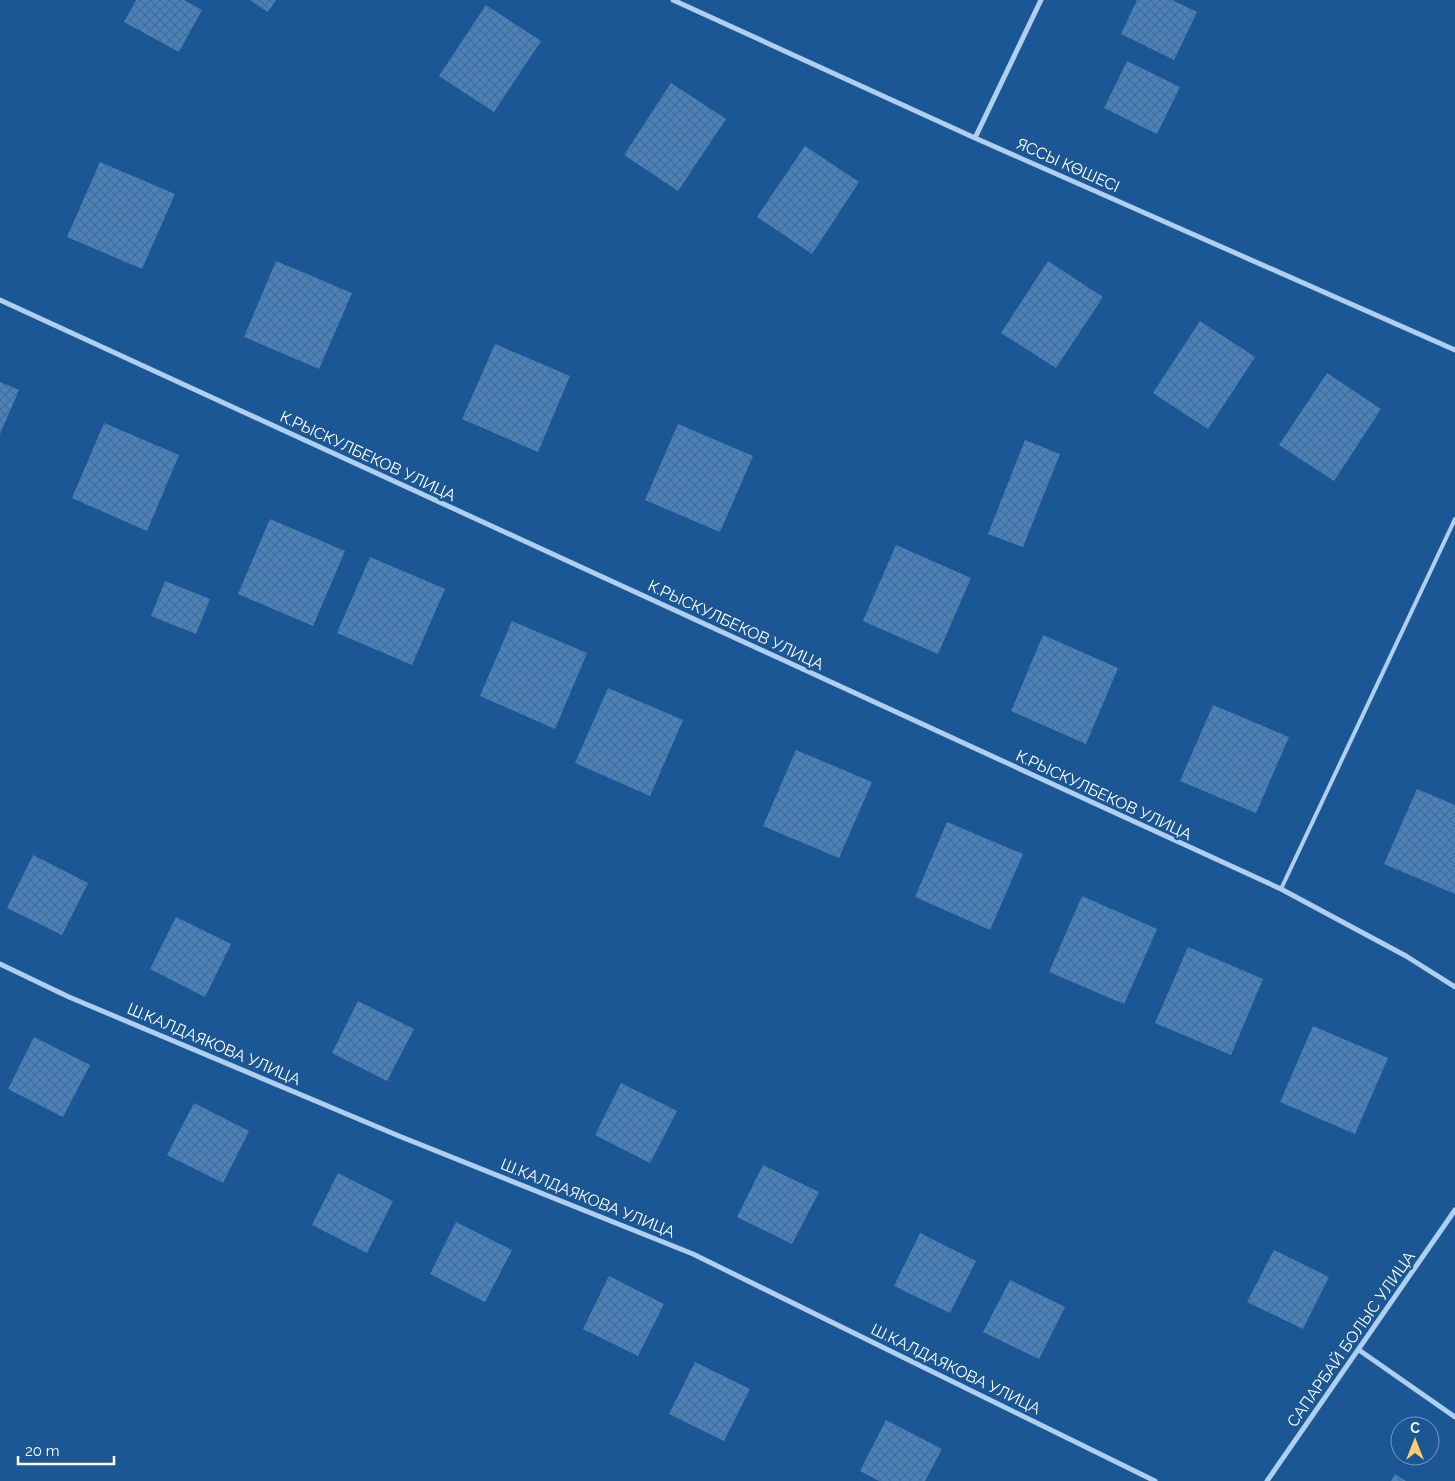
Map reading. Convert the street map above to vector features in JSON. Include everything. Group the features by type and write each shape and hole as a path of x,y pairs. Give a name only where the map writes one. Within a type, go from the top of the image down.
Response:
{"street":[{"name":"ЯССЫ КӨШЕСІ","path":"673,0 975,138 1455,350"},
{"path":"975,138 1040,0"},
{"name":"К.РЫСКУЛБЕКОВ УЛИЦА","path":"0,300 1281,889 1406,956 1455,987"},
{"name":"Ш.КАЛДАЯКОВА УЛИЦА","path":"0,964 69,997 399,1136 693,1254 1156,1481"},
{"name":"САПАРБАЙ БОЛЫС УЛИЦА","path":"1266,1481 1455,1210"},
{"path":"1359,1350 1455,1417"}],"lane":[{"path":"1281,889 1455,519"}],"building":[{"path":"136,0 184,0 202,10 179,52 124,22"},
{"path":"250,0 276,0 268,12"},
{"path":"1137,0 1172,0 1197,12 1174,60 1121,34"},
{"path":"486,5 541,41 494,112 439,76"},
{"path":"1127,61 1180,87 1157,134 1104,108"},
{"path":"671,83 726,119 678,191 624,155"},
{"path":"805,146 859,182 812,254 757,217"},
{"path":"100,162 175,194 142,269 67,237"},
{"path":"276,261 352,293 319,369 244,337"},
{"path":"1048,261 1103,297 1056,368 1001,333"},
{"path":"1200,321 1255,357 1208,429 1153,393"},
{"path":"495,344 570,376 538,452 462,419"},
{"path":"1327,373 1381,409 1334,481 1279,445"},
{"path":"0,382 19,390 0,434"},
{"path":"104,423 179,455 147,531 72,498"},
{"path":"678,424 753,456 720,532 645,500"},
{"path":"1025,440 1060,454 1023,547 988,534"},
{"path":"270,519 345,551 313,626 238,594"},
{"path":"896,545 971,578 938,654 863,621"},
{"path":"370,557 445,589 412,665 337,633"},
{"path":"165,581 210,599 196,634 151,616"},
{"path":"512,621 587,653 555,729 480,696"},
{"path":"1043,635 1118,668 1086,744 1011,711"},
{"path":"608,688 683,720 650,796 575,763"},
{"path":"1213,705 1289,737 1256,813 1180,781"},
{"path":"796,750 872,782 839,858 763,826"},
{"path":"1417,789 1455,805 1455,894 1384,864"},
{"path":"947,822 1023,854 990,930 915,897"},
{"path":"33,855 88,883 62,935 7,908"},
{"path":"1082,896 1157,929 1124,1004 1049,972"},
{"path":"176,917 231,944 205,997 150,969"},
{"path":"1188,947 1263,979 1231,1055 1155,1023"},
{"path":"358,1001 414,1029 387,1081 332,1053"},
{"path":"1313,1026 1388,1058 1355,1134 1280,1102"},
{"path":"34,1037 90,1065 63,1117 8,1089"},
{"path":"621,1083 677,1111 650,1163 595,1135"},
{"path":"194,1103 249,1131 223,1183 167,1155"},
{"path":"763,1165 819,1192 792,1244 737,1217"},
{"path":"338,1173 393,1201 367,1253 312,1225"},
{"path":"456,1222 512,1250 485,1302 430,1274"},
{"path":"920,1233 976,1261 950,1313 894,1286"},
{"path":"1274,1250 1329,1277 1303,1329 1247,1302"},
{"path":"609,1276 664,1304 638,1356 583,1329"},
{"path":"1010,1280 1065,1307 1039,1359 983,1332"},
{"path":"695,1362 750,1389 724,1441 669,1414"},
{"path":"886,1420 942,1449 925,1481 879,1481 860,1471"},
{"path":"1395,1474 1406,1481 1391,1481"}]}
